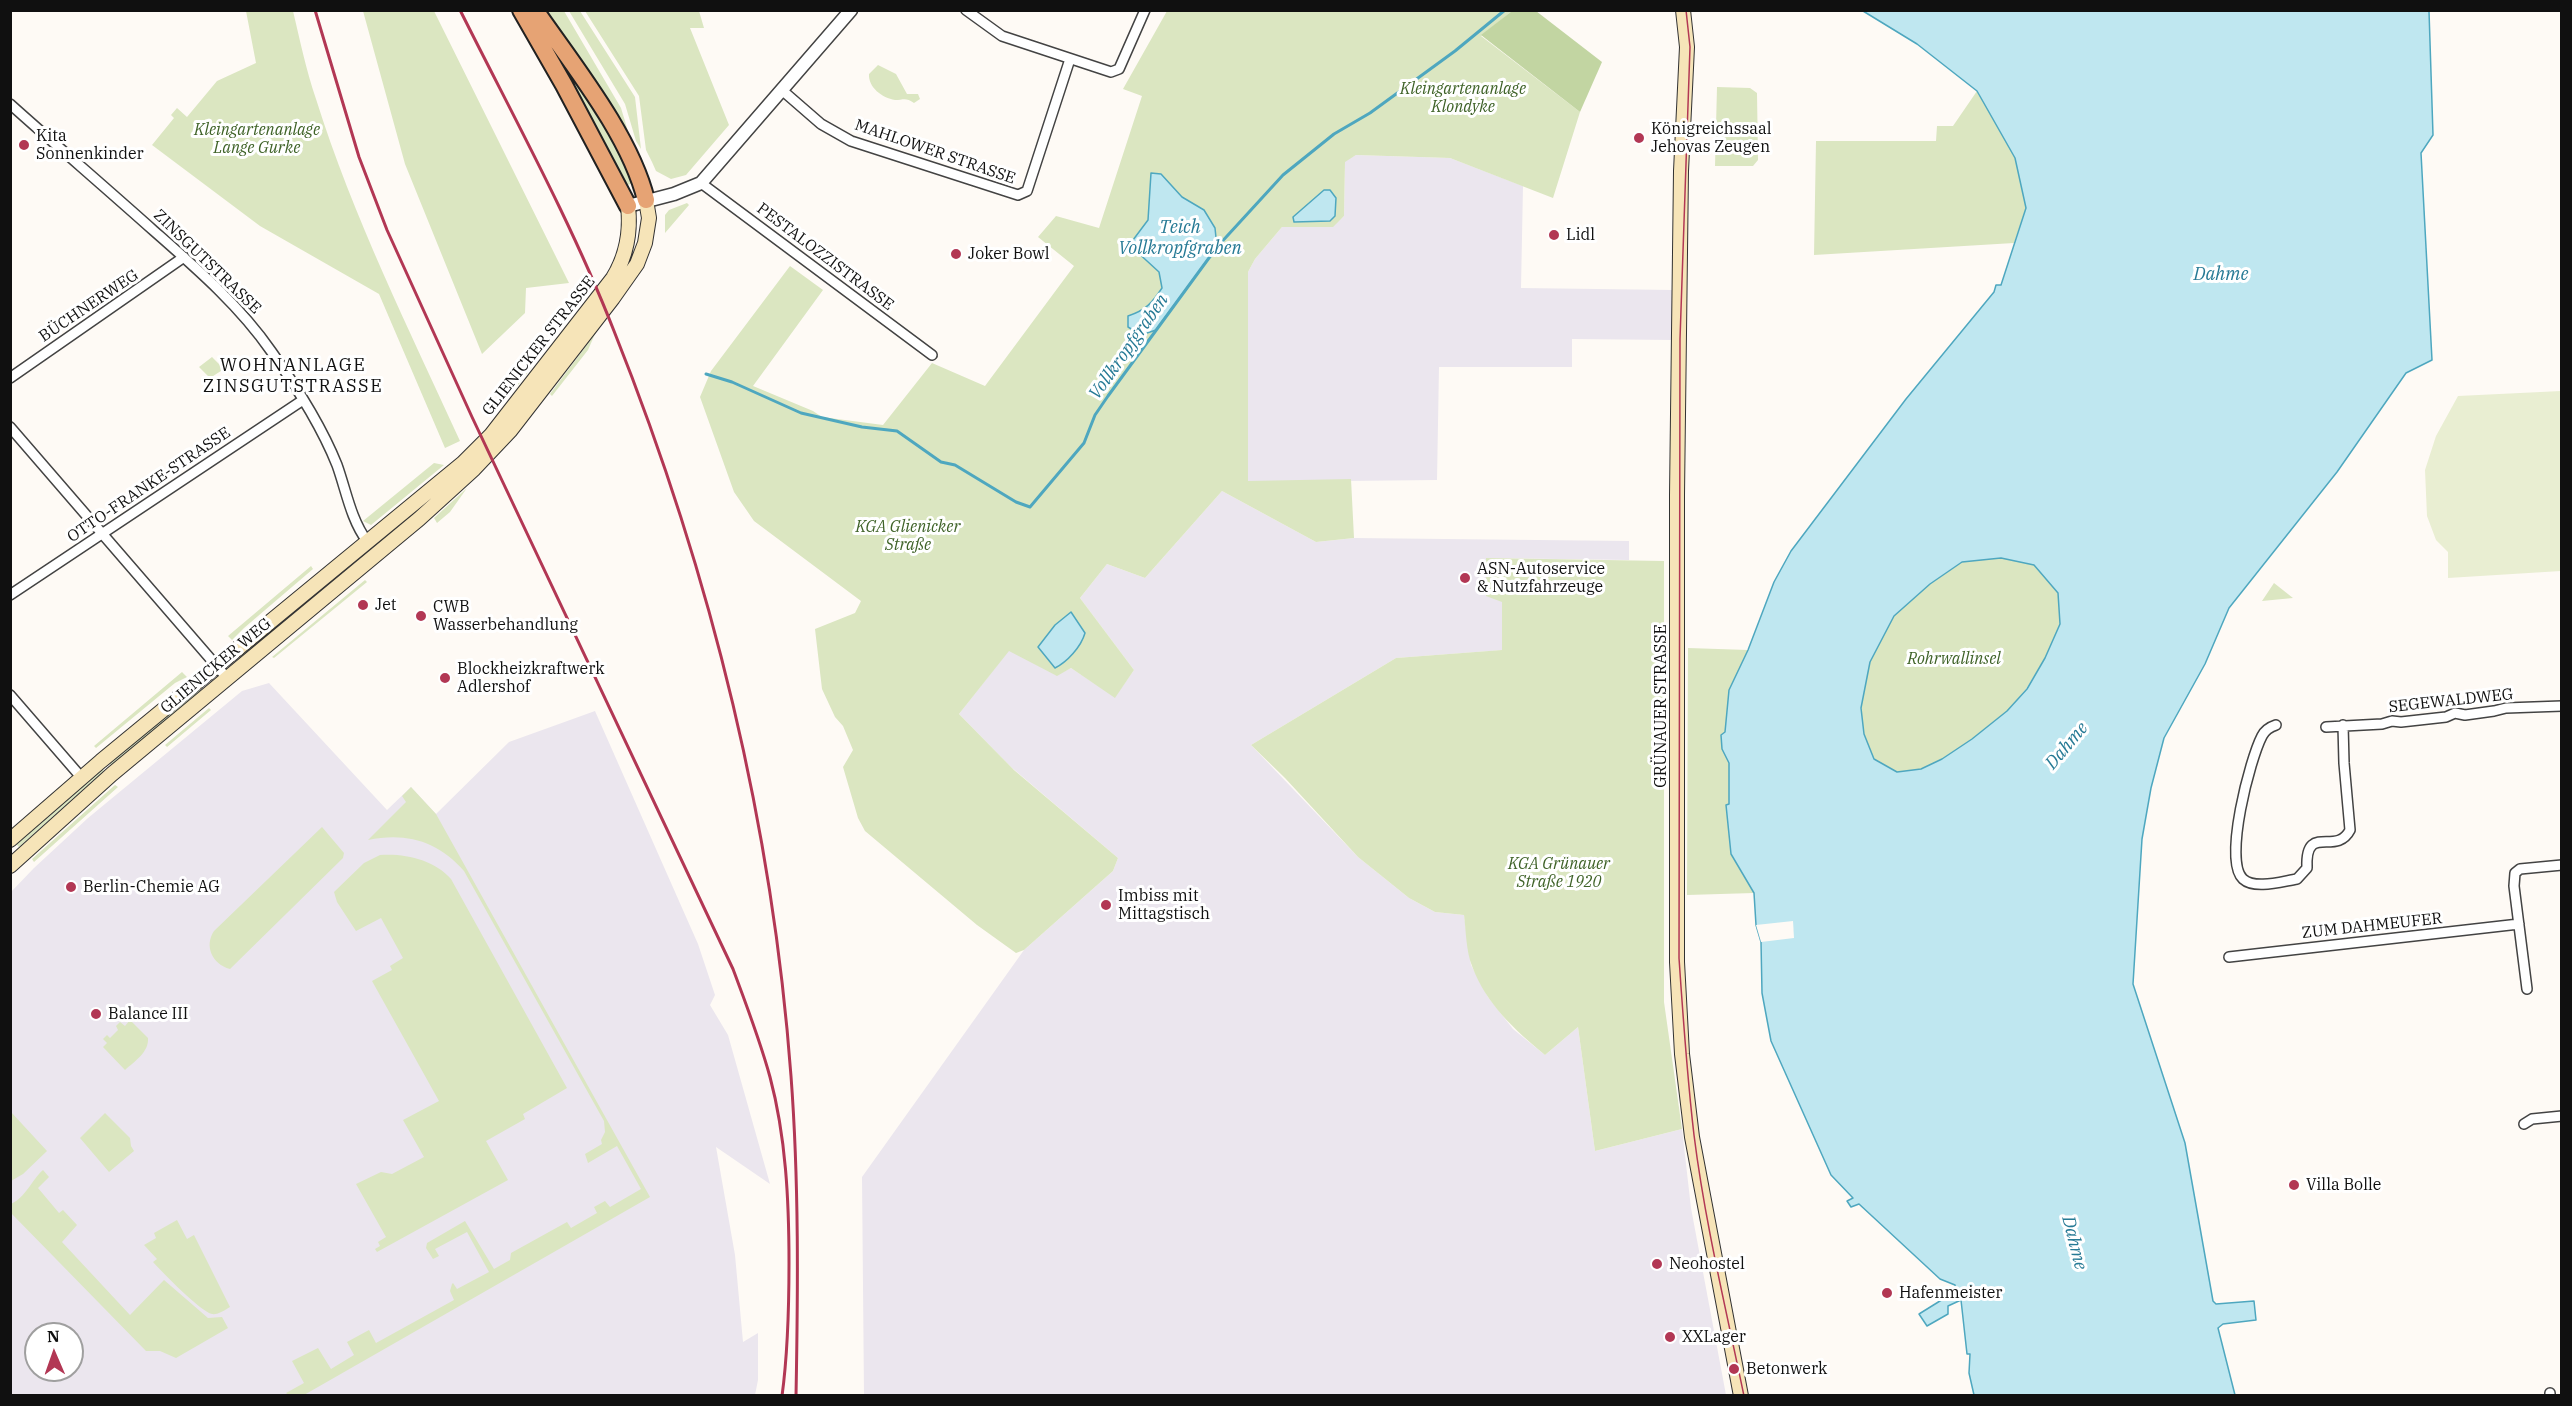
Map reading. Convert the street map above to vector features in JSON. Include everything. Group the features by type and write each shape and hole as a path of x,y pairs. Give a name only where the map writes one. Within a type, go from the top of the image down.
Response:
{"highway":[{"path":"521,10 564,85 628,206"},
{"path":"535,10 600,104 631,159 646,200"}],"main road":[{"name":"GRÜNAUER STRASSE","path":"1683,10 1687,47 1681,171 1677,495 1677,962 1682,1054 1692,1137 1741,1395"},
{"name":"GLIENICKER STRASSE","path":"446,496 510,431 637,264 649,226 646,200"},
{"name":"GLIENICKER STRASSE","path":"421,497 463,464 491,435 613,278 625,251 629,232 628,206"},
{"name":"GLIENICKER WEG","path":"10,866 73,808 446,496"},
{"name":"GLIENICKER WEG","path":"10,840 81,777 215,665 421,497"}],"street":[{"path":"628,206 674,194 701,183 851,10"},
{"path":"966,10 1002,36 1112,72 1119,69 1145,10"},
{"name":"MAHLOWER STRASSE","path":"783,91 821,124 851,141 1018,195 1027,191 1070,59"},
{"name":"ZINSGUTSTRASSE","path":"10,104 184,257 228,298 257,332 303,399 336,464 357,525 367,541"},
{"name":"PESTALOZZISTRASSE","path":"701,183 932,355"},
{"name":"BÜCHNERWEG","path":"10,378 184,257"},
{"name":"OTTO-FRANKE-STRASSE","path":"10,595 303,399"},
{"path":"10,427 227,678"},
{"path":"10,695 81,777"},
{"name":"SEGEWALDWEG","path":"2326,727 2412,721 2446,717 2455,713 2465,715 2506,708 2562,706"},
{"path":"2276,725 2268,728 2262,735 2249,770 2242,800 2235,862 2241,879 2248,883 2297,879 2307,868 2306,851 2311,845 2347,837 2350,830 2343,725"},
{"path":"2526,989 2514,886 2515,873 2520,869 2562,865"},
{"name":"ZUM DAHMEUFER","path":"2229,957 2519,924"},
{"path":"2524,1124 2532,1119 2562,1116"}],"shaded area":[{"path":"1356,155 1450,158 1523,186 1521,288 1674,290 1674,340 1572,339 1572,367 1439,367 1437,480 1248,482 1248,272 1255,259 1282,227 1332,227 1344,216 1345,161"},
{"path":"1222,491 1316,542 1354,538 1629,541 1629,560 1486,558 1502,602 1503,650 1396,658 1251,745 1358,857 1409,898 1435,912 1464,915 1471,965 1488,997 1513,1029 1545,1055 1578,1027 1595,1151 1682,1129 1691,1208 1726,1395 864,1395 862,1177 1024,950 1113,871 1118,858 1011,767 959,714 1009,650 1056,675 1071,668 1115,697 1134,670 1080,598 1107,564 1145,578"},
{"path":"269,683 387,810 411,787 436,814 509,742 595,711 698,944 715,995 710,1005 728,1035 770,1184 716,1147 735,1255 743,1342 758,1333 758,1380 755,1395 11,1395 10,893 88,818 242,691"}],"green space":[{"name":"Kleingartenanlage Lange Gurke","path":"246,11 293,11 312,88 364,230 460,441 445,448 379,294 260,226 152,145 174,118 171,115 177,108 187,117 217,81 256,63"},
{"path":"363,11 434,11 569,283 526,288 525,313 482,354 405,164"},
{"path":"547,11 564,11 621,108 634,151 596,82"},
{"path":"569,11 580,11 635,97 641,149 636,141 625,104"},
{"path":"585,11 699,11 704,28 690,28 729,125 686,175 671,179 656,171 646,150 639,96"},
{"path":"1167,11 1512,11 1481,36 1580,112 1553,198 1450,158 1356,155 1345,162 1344,216 1333,227 1282,227 1255,259 1248,272 1248,481 1351,479 1354,538 1316,542 1222,491 1145,578 1107,564 1080,598 1134,670 1115,698 1071,668 1057,676 1009,651 959,714 1014,770 1118,858 1113,871 1024,950 1016,953 977,925 865,831 858,818 843,767 853,750 843,726 835,717 822,689 815,629 855,613 861,601 754,521 734,492 700,397 711,371 790,266 823,290 753,386 822,417 883,425 932,363 985,386 1074,266 1038,237 1056,216 1099,228 1142,96 1123,89"},
{"path":"1512,11 1536,11 1602,62 1580,112 1481,35"},
{"path":"558,55 598,112 635,182 628,185"},
{"path":"878,65 896,74 907,94 918,94 920,99 914,103 907,99 895,100 877,91 869,79 869,74"},
{"path":"1717,87 1750,88 1757,93 1758,160 1753,166 1715,166"},
{"path":"1977,91 2015,158 2024,188 2026,208 2014,243 1814,255 1816,141 1936,141 1937,126 1953,126"},
{"path":"687,203 689,205 665,233 665,215 669,210"},
{"path":"595,334 588,350 552,396 550,394"},
{"path":"546,343 548,346 515,389 513,387"},
{"path":"212,357 224,369 210,378 199,367"},
{"path":"2561,391 2561,571 2448,578 2448,552 2436,540 2427,516 2425,470 2436,436 2458,396"},
{"path":"434,463 444,465 371,525 363,521"},
{"path":"467,488 450,512 437,523 434,518"},
{"path":"437,491 440,494 361,559 358,556"},
{"name":"KGA Grünauer Straße 1920","path":"1486,558 1664,561 1664,1002 1682,1129 1595,1151 1578,1027 1545,1055 1534,1046 1502,1015 1478,980 1468,954 1464,915 1435,912 1409,898 1358,857 1251,745 1396,658 1502,650 1502,602 1486,596"},
{"name":"Rohrwallinsel","path":"2001,558 2034,565 2058,593 2060,624 2045,658 2026,689 2007,711 1972,739 1942,759 1921,769 1897,772 1874,759 1864,734 1861,708 1870,662 1894,616 1930,584 1962,562"},
{"path":"350,561 355,566 241,658 238,654"},
{"path":"311,566 313,569 232,640 228,636"},
{"path":"365,580 367,582 274,658 272,657"},
{"path":"2274,583 2293,598 2262,601"},
{"path":"1688,648 1748,650 1729,690 1725,733 1721,735 1722,749 1729,763 1729,805 1726,806 1731,854 1754,893 1687,895"},
{"path":"182,672 187,677 175,683 96,748 94,746"},
{"path":"197,688 201,691 112,766 108,762"},
{"path":"209,708 211,710 167,747 165,745"},
{"path":"101,768 104,771 19,847 16,844"},
{"path":"115,785 118,787 34,862 32,859"},
{"path":"411,787 436,814 650,1197 304,1395 288,1395 286,1393 304,1383 292,1361 318,1348 331,1369 354,1355 347,1342 369,1330 376,1343 454,1300 450,1291 453,1283 457,1289 489,1272 467,1232 435,1249 439,1256 433,1259 426,1248 427,1243 465,1221 494,1269 510,1260 511,1253 567,1222 571,1228 597,1213 594,1207 605,1201 610,1207 641,1189 617,1146 588,1163 585,1154 602,1144 601,1140 605,1132 604,1121 464,871 443,852 420,841 395,837 368,840 406,802 402,796"},
{"path":"322,827 344,853 343,858 230,969 218,963 210,948 214,931"},
{"path":"380,855 399,855 419,859 437,867 451,879 567,1088 523,1114 525,1119 486,1141 508,1180 377,1252 375,1249 380,1246 378,1242 386,1237 356,1184 381,1172 392,1174 424,1157 403,1120 439,1101 372,981 392,970 390,966 403,958 381,918 356,931 337,902 334,892 364,863"},
{"path":"130,1020 148,1038 148,1043 141,1056 125,1070 103,1047 107,1043 103,1039 107,1035 110,1038 118,1030 116,1026 120,1022 125,1026"},
{"path":"11,1112 47,1151 23,1174 11,1181"},
{"path":"105,1113 130,1138 134,1151 109,1172 80,1138"},
{"path":"43,1170 49,1177 38,1188 59,1213 63,1210 77,1225 62,1242 130,1315 164,1280 208,1318 222,1317 228,1328 176,1358 160,1351 146,1351 11,1213 11,1204 25,1193"},
{"path":"177,1220 187,1239 194,1235 230,1307 217,1314 207,1312 173,1282 153,1262 157,1259 144,1245 156,1238 154,1233"}],"water":[{"name":"Dahme","path":"1863,11 2429,11 2433,135 2421,153 2432,360 2406,373 2337,472 2229,608 2205,664 2164,738 2151,788 2142,839 2133,984 2185,1143 2213,1301 2216,1304 2254,1301 2256,1320 2223,1324 2218,1328 2235,1395 1974,1395 1969,1373 1970,1354 1967,1354 1961,1300 1948,1306 1948,1314 1927,1326 1919,1314 1956,1291 1955,1285 1940,1279 1859,1204 1851,1207 1847,1201 1853,1198 1831,1175 1771,1041 1762,993 1761,942 1756,925 1754,893 1731,854 1726,805 1729,804 1729,763 1722,749 1721,735 1725,732 1729,690 1748,650 1774,582 1791,551 1906,399 1994,292 1996,285 2001,285 2026,208 2015,158 1977,91 1917,44","holes":["2001,558 2034,565 2058,593 2060,624 2045,658 2027,689 2007,711 1972,739 1942,759 1921,769 1897,772 1874,759 1864,734 1861,708 1870,662 1894,616 1930,584 1962,562"]},
{"name":"Teich Vollkropfgraben","path":"1151,173 1161,174 1182,197 1204,210 1215,228 1217,247 1156,330 1141,335 1128,327 1128,316 1148,305 1162,288 1159,272 1135,250 1133,240 1148,220"},
{"path":"1324,190 1330,190 1336,198 1335,216 1330,221 1294,222 1293,217"},
{"path":"1071,612 1085,633 1073,654 1055,668 1038,647 1055,625"}],"pier":[{"path":"1793,921 1794,938 1761,942 1756,925"}],"waterway":[{"name":"Vollkropfgraben","path":"706,374 732,382 801,413 862,427 897,431 941,462 955,465 1016,502 1030,507 1084,443 1095,415 1217,247 1283,175 1334,134 1370,113 1455,51 1505,10"}],"tram line":[{"path":"1686,10 1690,47 1680,339 1679,958 1694,1135 1716,1266 1744,1396"}],"railway":[{"path":"315,10 359,157 387,230 472,417 733,969 757,1036 770,1077 780,1123 787,1193 788,1313 782,1396"},
{"path":"460,10 560,209 614,331 679,512 707,604 731,697 752,791 769,885 782,981 791,1076 797,1236 796,1396"}],"place":[{"name":"Königreichssaal Jehovas Zeugen","path":"1639,138"},
{"name":"Kita Sonnenkinder","path":"24,145"},
{"name":"Lidl","path":"1554,235"},
{"name":"Joker Bowl","path":"956,254"},
{"name":"ASN-Autoservice & Nutzfahrzeuge","path":"1465,578"},
{"name":"Jet","path":"363,605"},
{"name":"CWB Wasserbehandlung","path":"421,616"},
{"name":"Blockheizkraftwerk Adlershof","path":"445,678"},
{"name":"Berlin-Chemie AG","path":"71,887"},
{"name":"Imbiss mit Mittagstisch","path":"1106,905"},
{"name":"Balance III","path":"96,1014"},
{"name":"Villa Bolle","path":"2294,1185"},
{"name":"Neohostel","path":"1657,1264"},
{"name":"Hafenmeister","path":"1887,1293"},
{"name":"XXLager","path":"1670,1337"},
{"name":"Betonwerk","path":"1734,1369"}],"district":[{"name":"WOHNANLAGE ZINSGUTSTRASSE","path":"293,376"}],"park label":[{"name":"Kleingartenanlage Klondyke","path":"1463,98"},
{"name":"KGA Glienicker Straße","path":"908,536"}]}
